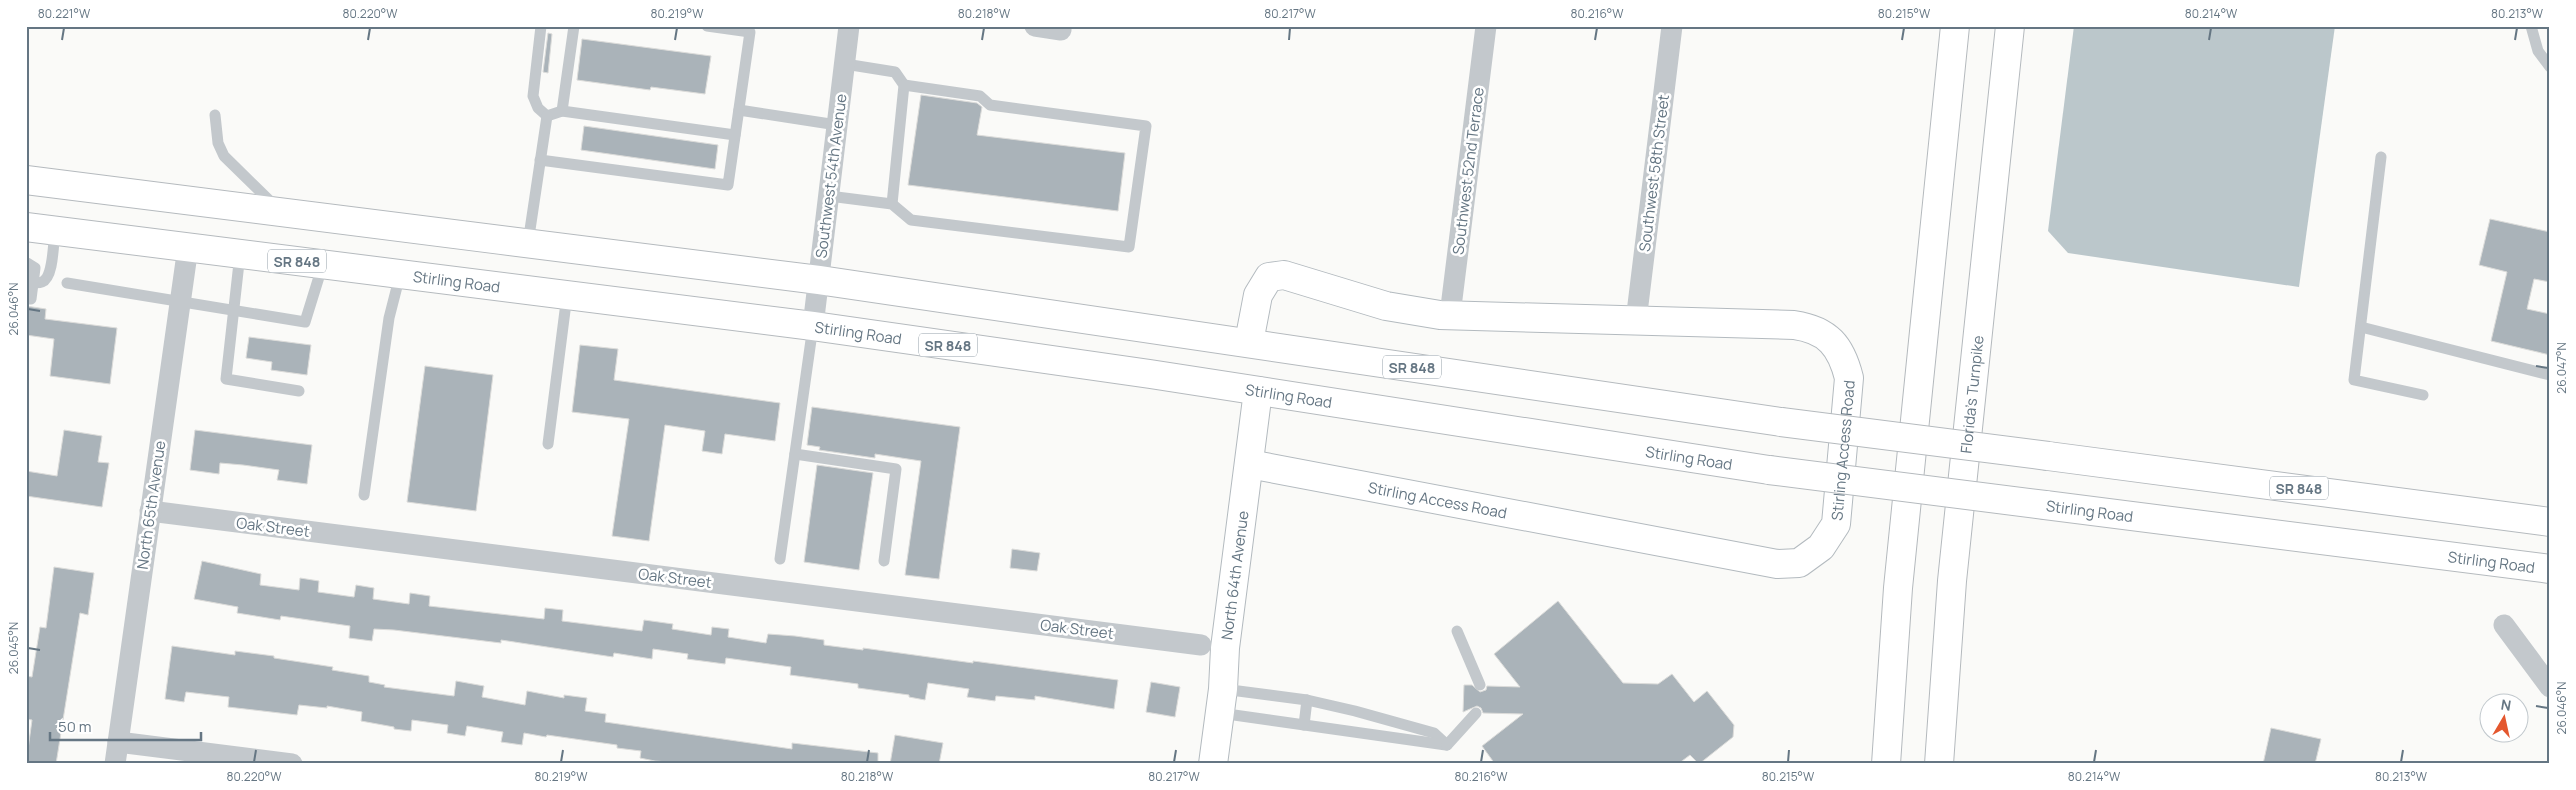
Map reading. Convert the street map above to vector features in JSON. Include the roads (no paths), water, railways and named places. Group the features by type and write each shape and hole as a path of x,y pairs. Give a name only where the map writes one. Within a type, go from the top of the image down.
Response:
{"main road":[{"path":"1886,764 1898,588 1956,26"},
{"name":"Florida's Turnpike","path":"1939,764 1952,581 2010,26"},
{"name":"SR 848","path":"26,180 819,280 1781,422 2550,522"},
{"name":"Stirling Road","path":"26,227 813,326 1258,391 1769,470 2550,569"},
{"name":"Stirling Access Road","path":"1249,342 1258,295 1269,277 1284,275 1386,306 1450,315 1794,325 1812,328 1831,340 1844,356 1849,378 1836,524 1821,547 1799,563 1777,564 1249,464"},
{"name":"North 64th Avenue","path":"1213,763 1222,701 1225,648 1258,391"}],"street":[{"name":"Southwest 54th Avenue","path":"813,326 849,26"},
{"path":"1035,26 1061,28"},
{"name":"Southwest 52nd Terrace","path":"1450,315 1486,26"},
{"name":"Southwest 58th Street","path":"1636,321 1672,26"},
{"name":"North 65th Avenue","path":"115,764 188,247"},
{"name":"Oak Street","path":"150,511 1201,645"},
{"path":"2504,625 2550,687"},
{"path":"118,742 292,764"}],"lane":[{"path":"541,26 533,96 538,108 547,116"},
{"path":"562,111 574,26"},
{"path":"540,160 728,185 750,32 707,26"},
{"path":"2532,26 2538,51 2550,67"},
{"path":"845,64 896,72 904,85 892,204"},
{"path":"829,196 892,204 911,220 1129,248 1146,126 990,105 980,96 904,85"},
{"path":"739,110 837,124"},
{"path":"547,116 562,111 735,136"},
{"path":"215,115 218,142 224,156 282,212"},
{"path":"528,243 547,116"},
{"path":"2381,157 2354,380 2423,395"},
{"path":"30,282 40,284 47,279 50,272 55,230"},
{"path":"240,254 226,380 299,391"},
{"path":"26,263 33,265 35,268 30,282 31,299 26,298"},
{"path":"67,283 305,322 323,264"},
{"path":"364,495 389,318 400,274"},
{"path":"548,444 567,295"},
{"path":"780,559 813,326"},
{"path":"2361,326 2550,375"},
{"path":"795,454 896,469 884,561"},
{"path":"1457,631 1480,685"},
{"path":"1304,725 1307,700"},
{"path":"1222,701 1307,700 1434,733 1447,745"},
{"path":"1222,701 1304,725 1447,745"},
{"path":"1447,745 1476,713"}]}
